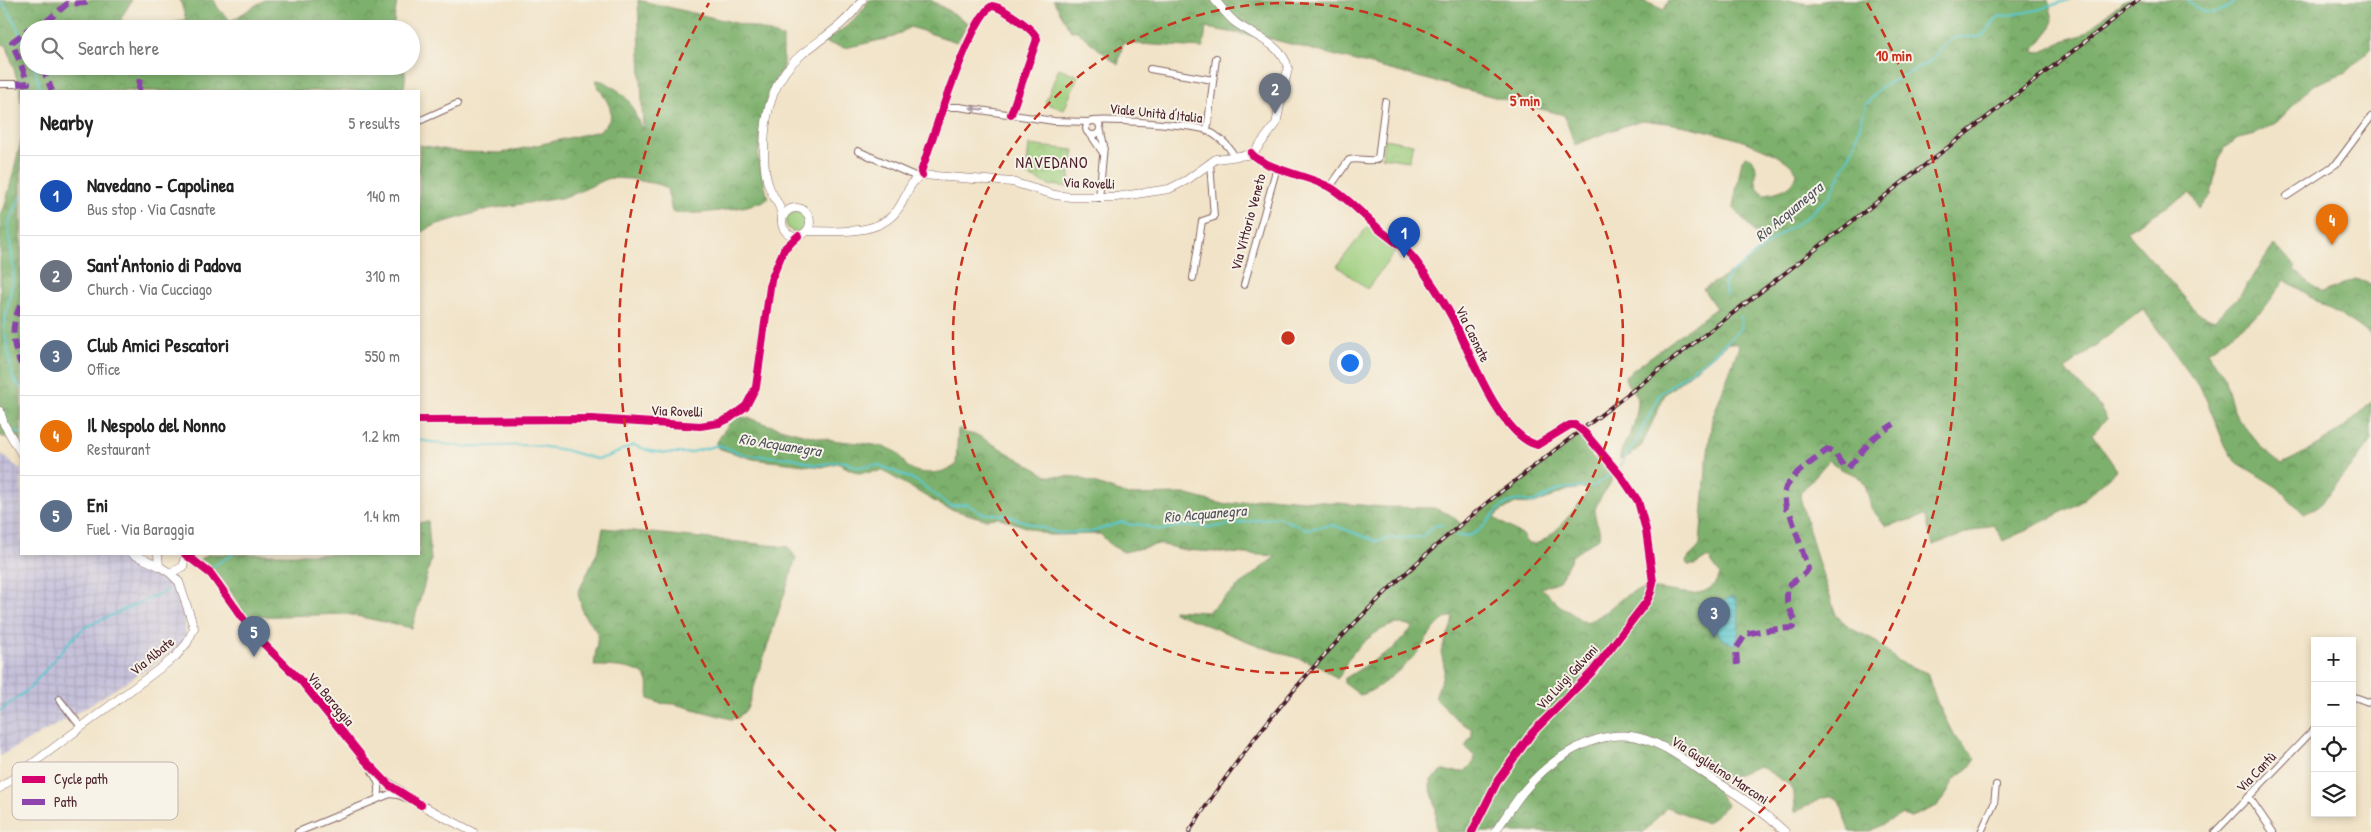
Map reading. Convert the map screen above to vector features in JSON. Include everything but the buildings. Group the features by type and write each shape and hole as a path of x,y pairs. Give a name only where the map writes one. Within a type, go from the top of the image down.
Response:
{"street":[{"name":"Via Rovelli","path":"420,420 592,419 700,426 719,423 730,418 746,406 756,387 771,280 784,249 786,235 780,206 766,178 764,153 767,116 776,87 794,62 841,25 862,0"},
{"path":"1215,0 1236,23 1276,48 1284,56 1288,68 1276,124 1251,153"},
{"path":"795,207 786,211 783,225 791,235 798,236 807,231 864,229 884,222 899,208 920,176 961,60 985,12 992,6 1001,8 1036,35 1036,45 1011,114"},
{"path":"1207,131 1216,58"},
{"path":"1150,69 1213,80"},
{"path":"0,84 17,84"},
{"path":"1330,187 1349,160 1374,161 1378,159 1385,102"},
{"path":"420,121 457,104"},
{"path":"944,108 959,107 1077,123 1091,135 1103,155"},
{"path":"2287,196 2336,164 2371,118"},
{"name":"Viale Unità d'Italia","path":"1077,123 1111,120 1207,131 1226,144 1234,156"},
{"path":"1086,129 1092,121 1100,127 1103,155 1099,198"},
{"path":"1091,135 1098,132 1100,127"},
{"name":"Via Rovelli","path":"858,151 920,176 1012,182 1055,195 1099,198 1132,196 1169,189 1187,180 1216,159 1251,153"},
{"name":"Via Casnate","path":"1251,153 1254,157 1277,167 1330,187 1403,247 1452,316 1480,378 1500,412 1526,440 1537,445 1570,425 1580,428 1612,465"},
{"path":"1193,278 1202,221 1214,217 1210,163"},
{"name":"Via Vittorio Veneto","path":"1244,285 1277,167"},
{"path":"773,195 785,204 805,210 819,228 828,231"},
{"path":"807,231 810,218"},
{"name":"Via Rovelli","path":"784,249 798,236"},
{"path":"0,411 4,424 20,451"},
{"name":"Via Luigi Galvani","path":"1472,832 1498,780 1532,733 1593,670 1647,601 1653,582 1646,530 1638,502 1612,465"},
{"name":"Via Albate","path":"135,555 159,566 179,582"},
{"path":"158,555 159,566"},
{"name":"Via Albate","path":"35,762 175,657 188,643 194,628 179,582 185,555"},
{"name":"Via Baraggia","path":"186,555 219,583 254,634 302,682 364,759 389,785 421,805 472,832"},
{"path":"170,573 190,564 201,566"},
{"path":"2356,697 2371,703"},
{"path":"59,699 81,727"},
{"name":"Via Cantù","path":"2216,832 2311,732"},
{"name":"Via Guglielmo Marconi","path":"1494,832 1524,791 1556,762 1592,742 1610,736 1638,738 1669,750 1754,805 1785,832"},
{"path":"364,759 379,781 378,797"},
{"name":"Via Albate","path":"0,788 12,779"},
{"path":"378,797 389,785"},
{"path":"1981,832 1994,804 1996,785"},
{"name":"Via Baraggia","path":"298,832 378,797 390,794 398,795 421,805"},
{"path":"2249,797 2274,832"}],"shaded area":[{"path":"0,453 20,469 20,555 118,555 178,589 185,609 185,641 153,665 67,719 0,756"}],"green space":[{"path":"0,0 132,0 121,18 122,20 20,20 20,75 405,75 405,82 403,90 20,90 20,94 7,46 0,43"},
{"path":"180,0 214,0 218,8 230,20 183,20 186,19"},
{"path":"264,0 397,0 394,20 233,20"},
{"path":"638,0 757,28 783,38 783,67 773,84 765,106 758,156 768,199 749,206 735,208 692,213 672,212 667,189 661,185 631,179 609,178 567,197 489,209 438,224 420,233 420,145 460,152 502,153 599,131 610,119 611,113 596,80 611,85 625,97 643,130"},
{"path":"869,0 931,0 968,23 957,42 910,27 894,37 845,48 823,42 855,19"},
{"path":"1053,0 1641,0 1664,10 1669,0 1788,0 1807,4 1829,0 2048,0 2053,19 2051,28 2033,51 2042,52 2063,41 2082,35 2124,0 2371,0 2371,48 2346,72 2313,85 2277,122 2256,134 2238,138 2224,148 2217,165 2211,195 2199,208 2190,193 2126,231 2198,313 2214,320 2240,295 2274,245 2296,266 2294,270 2322,293 2355,279 2371,284 2371,335 2285,280 2262,311 2207,352 2224,376 2232,406 2238,419 2262,448 2282,464 2329,437 2351,421 2371,402 2371,442 2317,508 2304,514 2277,487 2238,463 2232,457 2224,443 2204,394 2143,309 2065,369 2098,405 2107,419 2092,434 2117,470 2078,504 2004,541 1993,524 1933,545 1925,516 1886,526 1871,508 1866,487 1862,481 1856,475 1840,469 1829,460 1801,492 1800,497 1816,555 1836,615 1850,628 1874,640 1898,661 1927,673 1937,702 1954,736 1976,758 1969,768 1954,779 1946,795 1937,806 1911,817 1901,815 1868,832 1851,832 1841,806 1834,798 1820,799 1795,812 1794,793 1788,784 1760,766 1712,783 1727,805 1707,823 1667,807 1644,832 1436,832 1436,807 1430,786 1431,780 1442,771 1464,772 1474,762 1475,757 1465,747 1472,736 1472,729 1458,721 1435,697 1445,670 1441,652 1453,617 1437,625 1416,654 1397,672 1374,689 1360,695 1344,683 1344,679 1394,648 1413,627 1404,624 1395,625 1377,632 1354,652 1337,679 1320,666 1265,648 1173,612 1173,610 1207,612 1276,556 1185,550 1159,544 1124,552 1112,546 1100,534 1049,535 1000,518 984,519 944,507 883,471 858,473 837,463 822,467 753,459 718,448 716,444 731,422 740,416 813,436 890,449 898,454 911,469 923,473 931,473 956,465 958,429 963,429 965,433 977,435 1048,476 1077,477 1128,495 1184,494 1226,505 1269,497 1383,507 1434,508 1451,515 1463,526 1582,432 1614,474 1595,510 1600,534 1599,538 1573,555 1559,581 1541,588 1559,605 1584,622 1597,617 1633,592 1645,589 1682,593 1704,591 1713,585 1720,574 1708,557 1695,565 1688,565 1686,562 1700,544 1712,419 1739,346 1728,343 1665,394 1642,445 1630,455 1620,459 1622,448 1633,427 1638,403 1638,399 1627,384 1625,376 1716,308 1703,289 1736,270 1766,246 1733,207 1742,160 1746,156 1755,164 1757,185 1759,190 1765,194 1789,186 1797,173 1788,162 1751,144 1703,130 1659,122 1638,122 1575,145 1564,115 1271,39 1206,28 1203,48 1123,43 1118,65 1077,31 1071,31","holes":["1588,489 1587,494 1560,526 1551,535 1534,544 1527,543 1522,535 1494,518 1498,513 1515,503 1534,504 1568,490"]},
{"path":"1059,68 1078,76 1064,110 1045,103"},
{"path":"1384,139 1413,144 1409,161 1382,157"},
{"path":"20,145 20,441 0,436 0,216 5,206"},
{"path":"1029,145 1074,150 1068,187 1049,185 1026,175"},
{"path":"796,212 803,215 806,222 803,229 796,232 789,229 786,222 789,215"},
{"path":"1368,226 1398,248 1367,289 1337,266"},
{"path":"428,521 431,560 412,628 347,614 247,617 223,580 200,559 207,555 420,555 420,523"},
{"path":"603,528 788,547 796,558 747,709 738,718 731,719 674,704 659,703 649,699 647,679 638,671 594,666 598,633 583,614 578,593 599,548"}],"water":[{"path":"1730,597 1735,597 1739,625 1737,643 1734,645 1723,639 1707,622 1710,611"}],"waterway":[{"name":"Rio Acquanegra","path":"1726,295 1724,282 1732,273 1780,234 1804,219 1830,196 1854,146 1866,105 1881,87 1928,63 1948,42 1956,37 1978,37 1983,35 1998,17 2037,10 2069,0"},
{"name":"Rio Acquanegra","path":"2188,0 2200,10 2212,13 2225,9 2237,0"},
{"name":"Rio Acquanegra","path":"0,1 13,19 20,35"},
{"name":"Rio Acquanegra","path":"37,75 41,90"},
{"name":"Rio Acquanegra","path":"20,198 8,225 14,273 4,326 11,369 14,380 20,387"},
{"name":"Rio Acquanegra","path":"1620,466 1638,438 1659,395 1712,355 1740,330 1741,316"},
{"name":"Rio Acquanegra","path":"15,431 20,433"},
{"name":"Rio Acquanegra","path":"420,440 463,447 532,445 565,450 596,459 607,457 633,445 650,451 664,453 688,453 719,445 745,455 794,458 816,465 843,461 856,467 879,465 917,481 950,506 967,504 981,513 1005,515 1058,533 1092,532 1122,522 1160,530 1181,526 1215,527 1278,517 1306,529 1333,525 1376,541 1392,538 1421,537 1436,525 1443,525"},
{"name":"Rio Acquanegra","path":"1456,535 1468,536 1477,532 1499,509 1508,503 1519,500 1533,503 1560,489 1594,486 1614,472"},
{"path":"213,566 231,555"},
{"path":"0,711 30,688 70,641 85,627 168,590"}],"railway":[{"path":"1189,832 1254,739 1327,652 1366,611 1449,534 1493,498 2139,0"}],"marked path":[{"path":"48,20 67,4 86,3 89,0"},
{"path":"20,36 12,42 20,62"},
{"path":"17,84 28,83 25,75"},
{"path":"46,75 52,90"},
{"path":"139,90 140,75"},
{"path":"20,307 17,312 13,334 20,361"},
{"path":"1737,665 1736,649 1746,634 1792,628 1796,623 1787,602 1787,587 1804,575 1808,569 1790,513 1786,509 1784,494 1786,487 1797,473 1827,450 1834,453 1848,468 1874,437 1894,424"}],"cycle path":[{"path":"922,175 921,172 952,82 973,32 983,15 992,6 1003,10 1017,19 1037,39 1011,114"},
{"path":"1251,153 1276,168 1331,188 1407,251 1425,273 1444,302 1487,390 1510,425 1523,438 1537,445 1570,425 1575,425 1585,433 1621,476 1638,501 1646,530 1653,582 1647,601 1593,671 1532,733 1498,780 1472,832"},
{"path":"420,420 592,419 700,426 719,423 730,418 746,406 756,387 771,280 784,249 798,236"},
{"path":"186,555 211,574 254,634 302,682 364,759 389,785 421,805"}],"place":[{"name":"Sant'Antonio di Padova","path":"1275,114"},
{"name":"Il Nespolo del Nonno","path":"2332,245"},
{"name":"Navedano - Capolinea","path":"1404,258"},
{"name":"Club Amici Pescatori","path":"1714,638"},
{"name":"Eni","path":"254,657"}],"district":[{"name":"NAVEDANO","path":"1052,162"}]}
